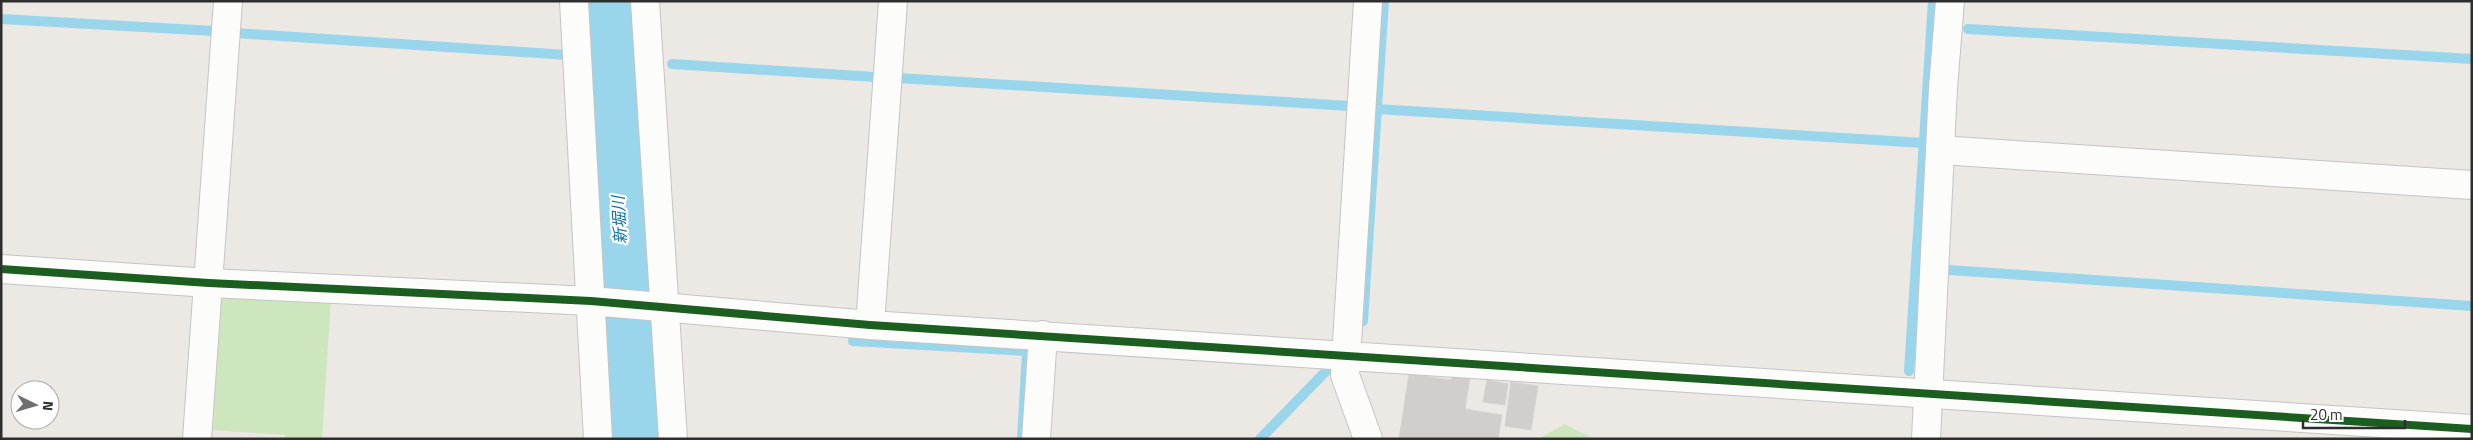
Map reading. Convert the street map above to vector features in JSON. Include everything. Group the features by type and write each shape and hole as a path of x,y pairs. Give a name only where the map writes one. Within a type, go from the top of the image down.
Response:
{"street":[{"path":"197,439 228,1"},
{"path":"574,1 598,439"},
{"path":"645,1 673,439"},
{"path":"870,325 893,1"},
{"path":"1368,1 1345,375 1368,439"},
{"path":"1926,439 1940,150 1950,1"},
{"path":"1940,150 2472,185"},
{"path":"1,269 209,283 591,302 870,325 2472,429"},
{"path":"1036,439 1043,335"}],"green space":[{"path":"232,293 331,299 322,439 285,439 285,435 210,430 218,303"},
{"path":"1565,424 1594,439 1538,439"}],"building":[{"path":"1409,374 1451,380 1452,375 1470,377 1465,409 1502,415 1498,439 1399,439"},
{"path":"1487,380 1508,384 1505,405 1483,402"},
{"path":"1511,382 1538,386 1531,430 1505,426"}],"waterway":[{"name":"新堀川","path":"608,1 630,439"},
{"path":"1363,321 1384,1"},
{"path":"1909,371 1933,1"},
{"path":"1,19 214,31"},
{"path":"1968,29 2472,59"},
{"path":"235,33 567,55"},
{"path":"611,61 628,62"},
{"path":"672,64 875,77"},
{"path":"898,78 1349,106"},
{"path":"1377,109 1924,143"},
{"path":"1949,270 2472,306"},
{"path":"854,334 853,341 1027,351 1022,439"},
{"path":"1260,439 1329,368"}],"cycle path":[{"path":"1,269 209,283 591,301 870,325 2472,429"}]}
